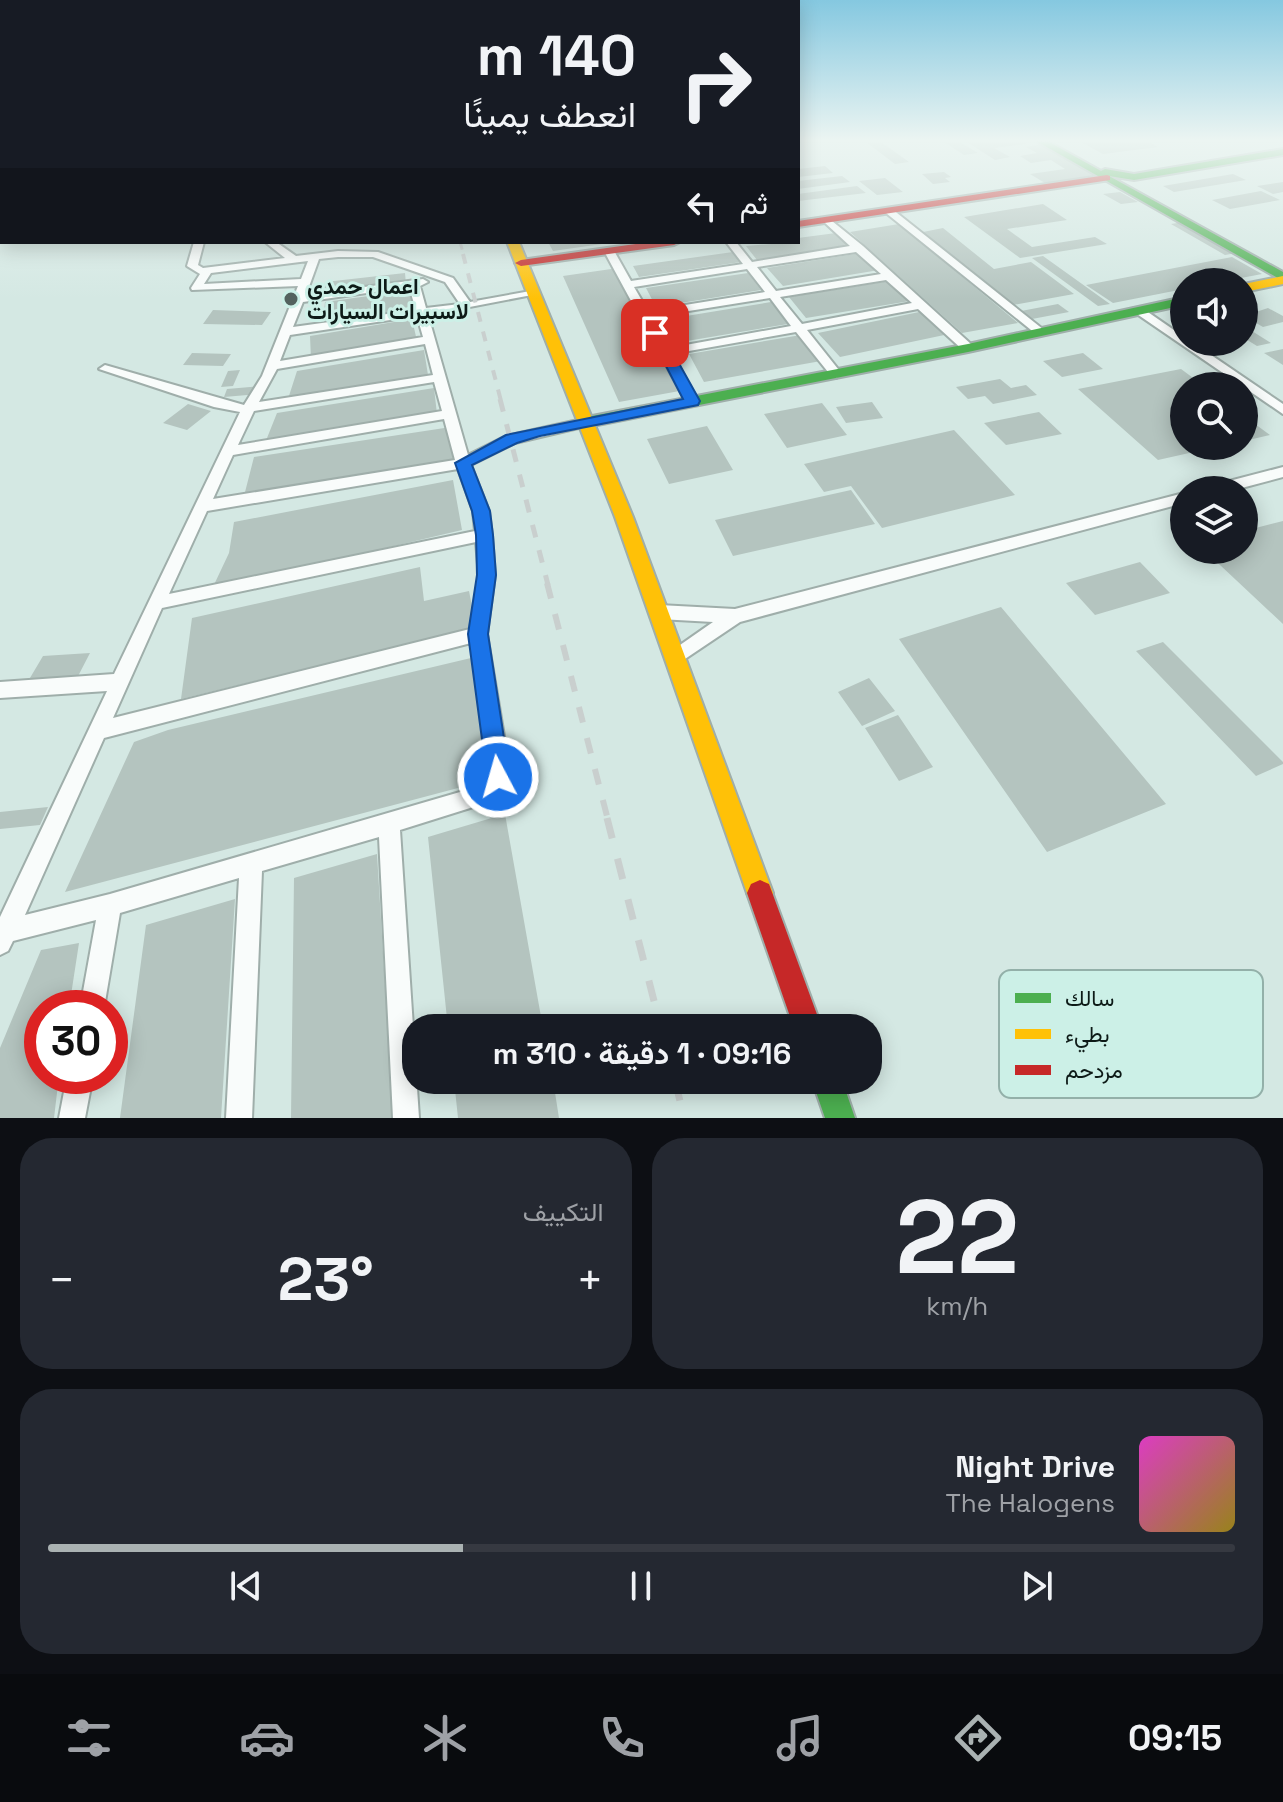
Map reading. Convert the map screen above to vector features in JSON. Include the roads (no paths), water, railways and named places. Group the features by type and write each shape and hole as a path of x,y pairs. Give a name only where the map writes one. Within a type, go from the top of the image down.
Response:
{"street":[{"path":"800,224 1000,194"},
{"path":"1138,194 1283,269"},
{"path":"1146,194 1283,278"},
{"path":"889,211 1040,332"},
{"path":"827,220 968,348"},
{"path":"198,244 192,266 207,271 315,257 374,254 451,281 467,306"},
{"path":"273,244 295,260"},
{"path":"514,244 587,422 676,657 803,1014"},
{"path":"521,263 660,244"},
{"path":"733,244 836,374"},
{"path":"628,285 859,248"},
{"path":"609,251 692,401"},
{"path":"3,937 156,603 249,409 268,376 315,257"},
{"path":"1253,260 1263,273 1258,280"},
{"path":"207,271 196,288 305,282"},
{"path":"645,315 889,276"},
{"path":"298,299 440,278"},
{"path":"1258,285 1283,278"},
{"path":"3,937 479,796 492,788 498,777 478,634 487,575 481,511 463,463 414,284"},
{"path":"285,332 467,306 532,292"},
{"path":"204,506 463,463 511,439 968,348 1170,304"},
{"path":"666,352 922,305"},
{"path":"1138,310 1170,332"},
{"path":"270,366 428,340"},
{"path":"1204,356 1283,410"},
{"path":"105,369 249,409 441,377"},
{"path":"231,451 451,414"},
{"path":"1258,479 1283,472"},
{"path":"659,612 735,616 1170,502"},
{"path":"156,603 484,535"},
{"path":"676,657 735,616"},
{"path":"96,731 478,634"},
{"path":"0,690 119,682"},
{"path":"389,823 406,1118"},
{"path":"239,1118 251,864"},
{"path":"95,990 110,905"},
{"path":"72,1118 77,1094"},
{"path":"832,1094 840,1118"}],"railway":[{"path":"461,244 464,256"},
{"path":"463,254 501,401"},
{"path":"500,399 548,585"},
{"path":"547,583 608,820"},
{"path":"607,818 657,1014"},
{"path":"678,1094 684,1118"}],"place":[{"name":"اعمال حمدي لاسبيرات السيارات","path":"291,299"}]}
